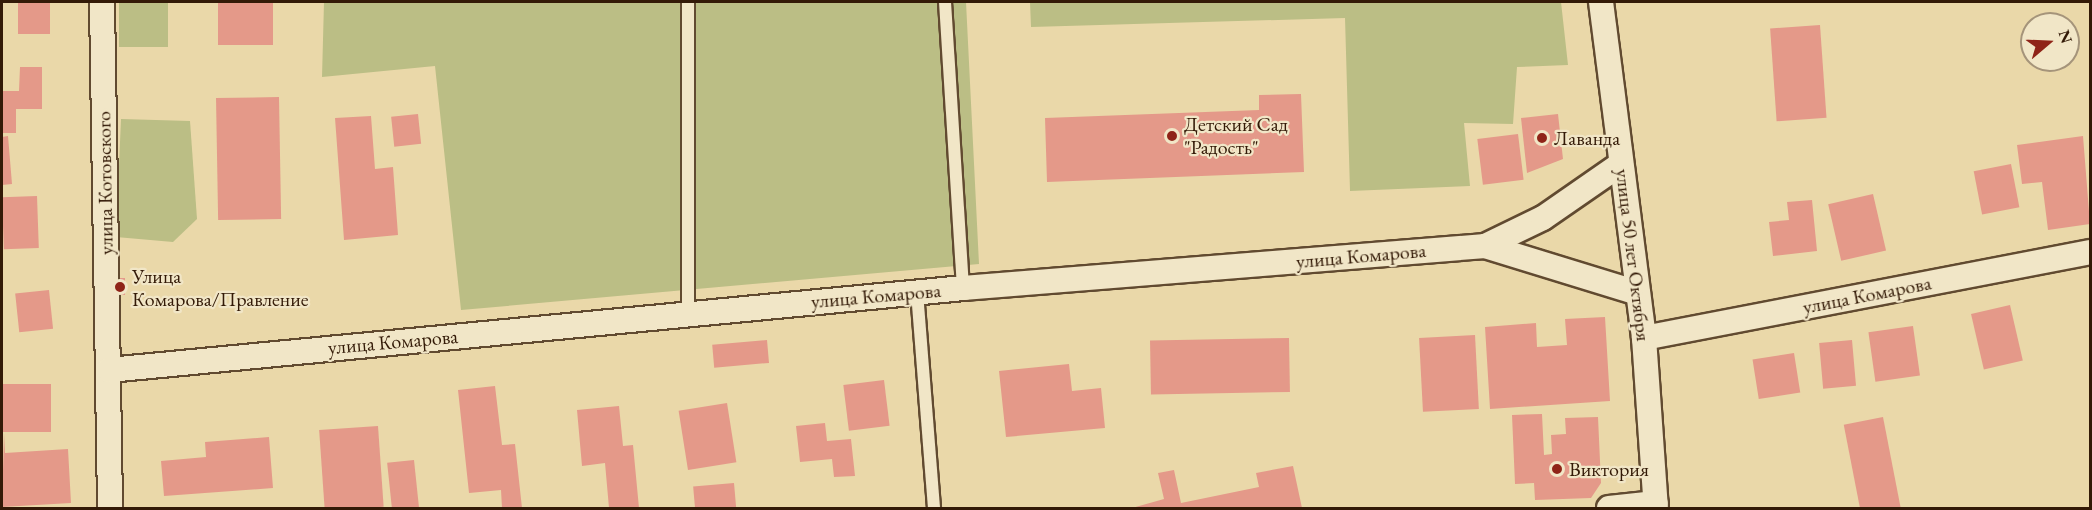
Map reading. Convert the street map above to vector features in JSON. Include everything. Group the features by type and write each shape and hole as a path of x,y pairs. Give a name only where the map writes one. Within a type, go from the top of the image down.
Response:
{"street":[{"name":"улица Котовского","path":"102,2 110,508"},
{"name":"улица 50 лет Октября","path":"1601,2 1644,338 1656,506"},
{"path":"1485,246 1543,218 1621,164"},
{"name":"улица Комарова","path":"109,370 917,292 1485,246 1638,292"},
{"name":"улица Комарова","path":"1644,338 2091,252"},
{"path":"1609,508 1656,506"}],"lane":[{"path":"688,2 688,314"},
{"path":"945,2 963,288"},
{"path":"917,292 934,508"}],"green space":[{"path":"119,2 168,2 168,47 119,47"},
{"path":"324,2 966,2 979,264 461,310 435,66 322,77"},
{"path":"1030,2 1561,2 1568,65 1517,67 1513,124 1464,123 1470,186 1350,191 1345,18 1031,27"},
{"path":"121,119 190,121 197,219 173,242 116,237"}],"building":[{"path":"18,2 50,2 50,34 18,34"},
{"path":"218,2 273,2 273,45 218,45"},
{"path":"1820,25 1826,118 1777,121 1770,28"},
{"path":"20,67 42,67 42,109 16,109 16,133 2,133 2,91 19,91"},
{"path":"1301,94 1304,172 1047,182 1045,118 1259,110 1259,95"},
{"path":"279,97 281,219 218,220 216,98"},
{"path":"418,114 421,144 394,147 391,117"},
{"name":"Лаванда","path":"1558,114 1563,159 1527,173 1521,118"},
{"path":"371,116 375,169 393,167 398,235 344,240 335,118"},
{"path":"1518,134 1524,180 1483,185 1477,139"},
{"path":"8,136 12,184 2,185 2,137"},
{"path":"2083,136 2090,224 2048,230 2042,182 2022,184 2017,145"},
{"path":"2011,164 2019,207 1982,214 1974,171"},
{"path":"1873,194 1886,251 1841,261 1828,204"},
{"path":"37,196 39,248 4,249 2,197"},
{"path":"1812,200 1817,251 1773,256 1769,222 1789,220 1787,202"},
{"name":"Улица Комарова/Правление","path":"115,278 125,278 125,295 115,295"},
{"path":"49,290 53,329 19,332 15,294"},
{"path":"2010,305 2023,361 1984,370 1971,314"},
{"path":"1605,317 1610,401 1490,409 1485,327 1536,323 1537,347 1567,345 1565,319"},
{"path":"1913,326 1920,376 1875,382 1868,332"},
{"path":"1475,335 1479,409 1423,412 1419,338"},
{"path":"1289,338 1290,392 1151,394 1150,340"},
{"path":"767,340 769,363 714,368 712,345"},
{"path":"1852,340 1856,386 1823,389 1819,343"},
{"path":"1794,353 1800,393 1759,399 1753,360"},
{"path":"1069,364 1072,391 1101,388 1105,428 1006,437 999,371"},
{"path":"884,380 890,426 849,431 843,385"},
{"path":"2,384 51,384 51,432 2,432"},
{"path":"495,386 502,445 515,444 522,508 502,508 501,490 469,493 458,390"},
{"path":"727,403 736,462 688,470 679,411"},
{"path":"619,406 623,446 633,445 639,508 609,508 605,463 582,466 577,410"},
{"name":"Виктория","path":"1542,414 1544,455 1552,454 1551,435 1566,434 1565,418 1598,417 1601,483 1591,498 1535,500 1534,483 1515,484 1512,415"},
{"path":"1883,417 1901,508 1860,508 1844,425"},
{"path":"825,423 827,441 851,439 855,476 834,477 832,459 800,462 796,426"},
{"path":"378,426 384,507 325,508 319,430"},
{"path":"4,433 5,453 68,449 71,503 2,507"},
{"path":"269,437 273,488 164,496 161,461 206,457 205,442"},
{"path":"414,460 419,508 392,508 387,463"},
{"path":"1293,466 1302,508 1132,508 1164,499 1158,473 1174,470 1181,503 1259,487 1256,473"},
{"path":"734,483 736,508 695,508 693,487"}],"place":[{"name":"Детский Сад \"Радость\"","path":"1172,136"},
{"name":"Лаванда","path":"1542,138"},
{"name":"Улица Комарова/Правление","path":"120,287"},
{"name":"Виктория","path":"1557,469"}]}
